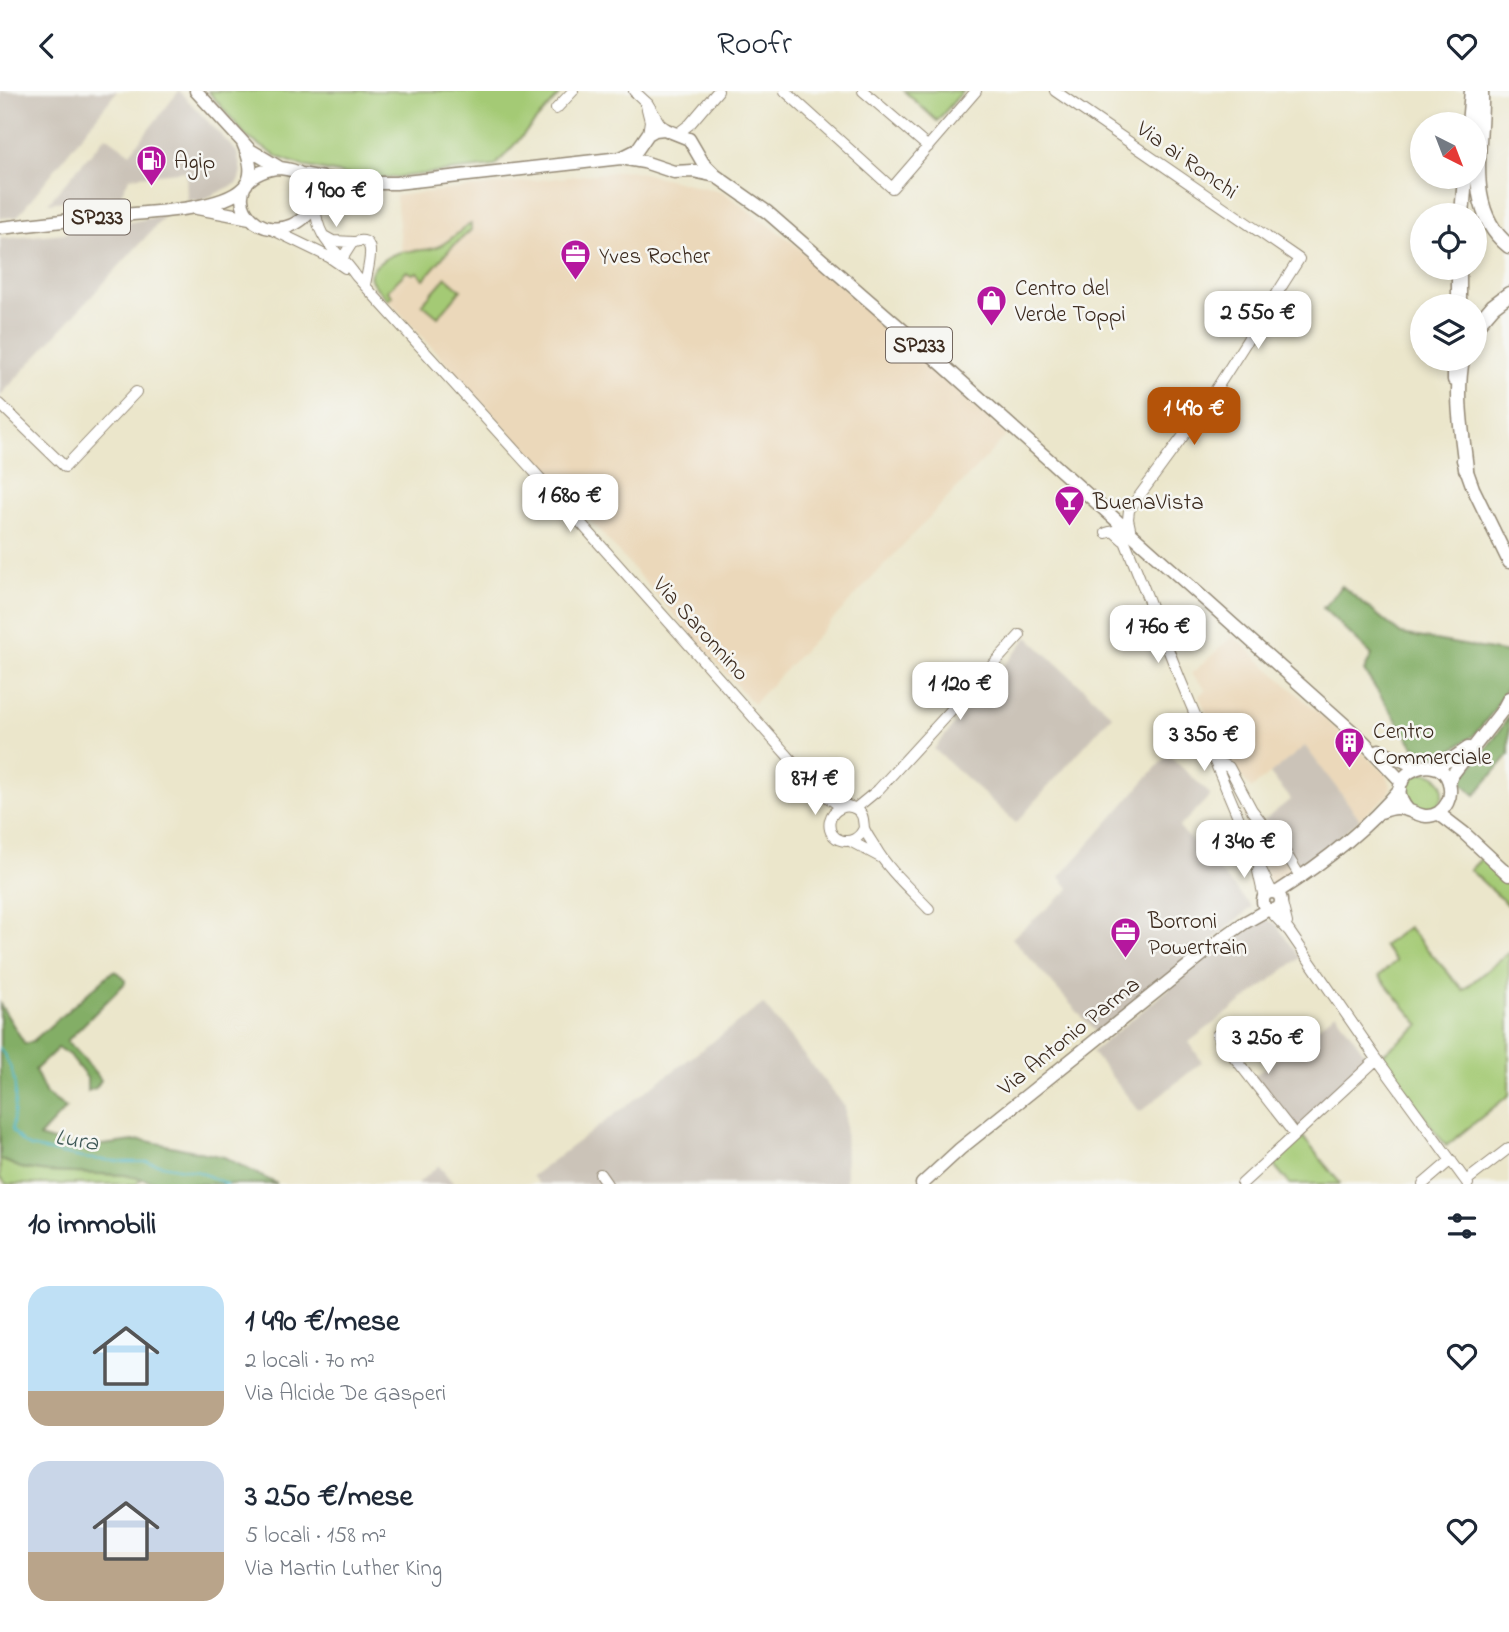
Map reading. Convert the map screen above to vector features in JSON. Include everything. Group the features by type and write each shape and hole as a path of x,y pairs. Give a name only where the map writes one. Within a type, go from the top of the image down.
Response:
{"highway":[{"path":"1470,112 1472,91"},
{"path":"1481,91 1478,176 1486,216 1495,232 1509,246"},
{"path":"1487,313 1509,294"},
{"path":"1460,371 1458,407 1466,469"}],"main road":[{"path":"1479,112 1481,91"},
{"path":"197,92 243,143 281,168"},
{"name":"SP233","path":"621,159 632,153 655,130 672,132 689,139 702,163 716,176 767,212 944,366 1117,521 1128,539 1363,741 1385,762 1401,785 1401,798 1409,810"},
{"path":"645,139 642,154 649,164"},
{"path":"243,143 249,157 250,176 242,201 250,218"},
{"path":"683,171 693,163 695,151"},
{"name":"SP233","path":"193,207 250,218 268,228 299,222 315,206 335,194 386,184 621,159 674,172 700,172 716,176"},
{"name":"SP233","path":"0,228 193,207 235,195 255,176 271,169 290,169 301,174 352,183 386,184"},
{"path":"301,174 313,187 315,206"},
{"path":"1454,371 1453,403 1457,440 1466,469 1509,562"},
{"path":"1449,783 1452,775 1502,711 1509,698"},
{"path":"1433,767 1452,759 1479,740"},
{"name":"SP233","path":"1363,741 1385,754 1417,767 1433,767"},
{"path":"1401,785 1410,771 1417,767"},
{"path":"1381,812 1398,808 1425,816 1438,813 1444,808 1449,800 1449,783 1445,776 1433,767"},
{"name":"Via Antonio Parma","path":"922,1184 960,1149 1381,812 1401,785"},
{"path":"1449,800 1464,833"},
{"path":"1438,813 1509,875"}],"street":[{"path":"556,110 573,91"},
{"path":"634,91 653,110 660,124 672,132 690,124 718,91"},
{"path":"785,91 892,188 976,91"},
{"path":"863,91 928,147"},
{"name":"Via ai Ronchi","path":"1055,91 1299,259 1206,405 1129,510 1128,539"},
{"path":"645,101 650,121 645,139"},
{"name":"Via Saronnino","path":"315,206 322,235 343,264 579,521 819,792 837,804 852,807 863,815 880,857 929,909"},
{"name":"Via Saronnino","path":"268,228 343,264"},
{"path":"322,235 333,241 363,241 370,247 365,286"},
{"path":"354,242 350,245 343,264 362,265 369,261"},
{"path":"0,404 65,467 136,392"},
{"path":"1106,533 1113,531 1128,539 1180,678 1273,901 1289,931 1467,1183 1509,1148"},
{"path":"830,822 834,812 852,807 878,790 1020,635"},
{"path":"1216,762 1229,768 1252,810 1301,878"},
{"path":"850,842 860,837 867,812 878,790"},
{"name":"Via Saronnino","path":"819,792 837,839 850,842 880,857"},
{"path":"1217,1035 1295,1135"},
{"path":"1242,1184 1377,1059"},
{"path":"1423,1184 1451,1160"},
{"path":"600,1174 607,1184"}],"shaded area":[{"path":"0,91 117,91 17,217 0,218"},
{"path":"179,91 237,152 241,171 238,183 200,201 187,199 186,171 130,177 121,194 48,203 106,136 130,153"},
{"path":"630,170 723,192 792,242 1006,436 753,704 590,520 371,281 386,257 402,252 396,196"},
{"path":"166,215 0,396 0,239 86,231"},
{"path":"1233,636 1384,772 1391,785 1388,795 1360,819 1305,746 1251,789 1230,761 1226,761 1199,696 1206,689 1191,674"},
{"path":"1028,637 1112,715 1016,823 934,749"},
{"path":"1305,746 1360,819 1301,869 1263,821 1291,799 1270,774"},
{"path":"1168,754 1211,795 1179,827 1252,907 1097,1034 1012,938 1070,889 1060,877"},
{"path":"1248,809 1291,868 1290,879 1279,885 1271,885 1242,812"},
{"path":"1263,917 1276,924 1300,958 1189,1042 1202,1062 1140,1112 1092,1052 1255,918"},
{"path":"763,1004 845,1107 846,1184 539,1184 532,1176"},
{"path":"1336,1013 1368,1058 1299,1127 1294,1126 1254,1076"},
{"path":"438,1166 454,1184 417,1184"}],"green space":[{"path":"208,91 563,91 495,166 380,179 303,166 278,157 247,137"},
{"path":"904,91 963,91 937,121"},
{"path":"471,224 471,230 424,279 417,272 413,274 407,271 387,291 392,296 388,300 372,282 372,271 385,259 398,253 439,246"},
{"path":"446,277 461,290 438,317 422,304"},
{"path":"1342,586 1401,634 1509,653 1509,683 1493,712 1474,735 1446,754 1421,757 1364,671 1372,655 1323,608"},
{"path":"1509,716 1509,755 1475,795 1460,781"},
{"path":"1425,773 1438,778 1443,791 1438,804 1425,809 1412,804 1407,791 1412,778"},
{"path":"1482,858 1509,883 1509,906 1470,870"},
{"path":"1408,927 1463,990 1509,952 1509,1095 1446,1146 1380,1056 1420,1025 1379,976 1396,961 1383,946"},
{"path":"113,971 125,980 125,983 67,1041 101,1080 96,1088 87,1091 87,1078 69,1055 58,1048 35,1070 46,1094 66,1108 39,1137 78,1148 142,1140 224,1157 277,1184 165,1184 125,1175 48,1172 21,1168 0,1159 0,1004 25,1044 33,1041"},
{"path":"1303,1137 1339,1184 1290,1184 1272,1163"},
{"path":"0,1159 21,1168 48,1172 125,1175 142,1179 136,1184 6,1184 0,1178"}],"waterway":[{"name":"Lura","path":"0,1048 14,1078 12,1130 30,1147 82,1158 147,1162 199,1172 227,1184"}],"place":[{"name":"Agip","path":"151,187"},
{"name":"Yves Rocher","path":"576,282"},
{"name":"Centro del Verde Toppi","path":"992,327"},
{"name":"BuenaVista","path":"1070,528"},
{"name":"Centro Commerciale","path":"1350,770"},
{"name":"Borroni Powertrain","path":"1125,960"}]}
